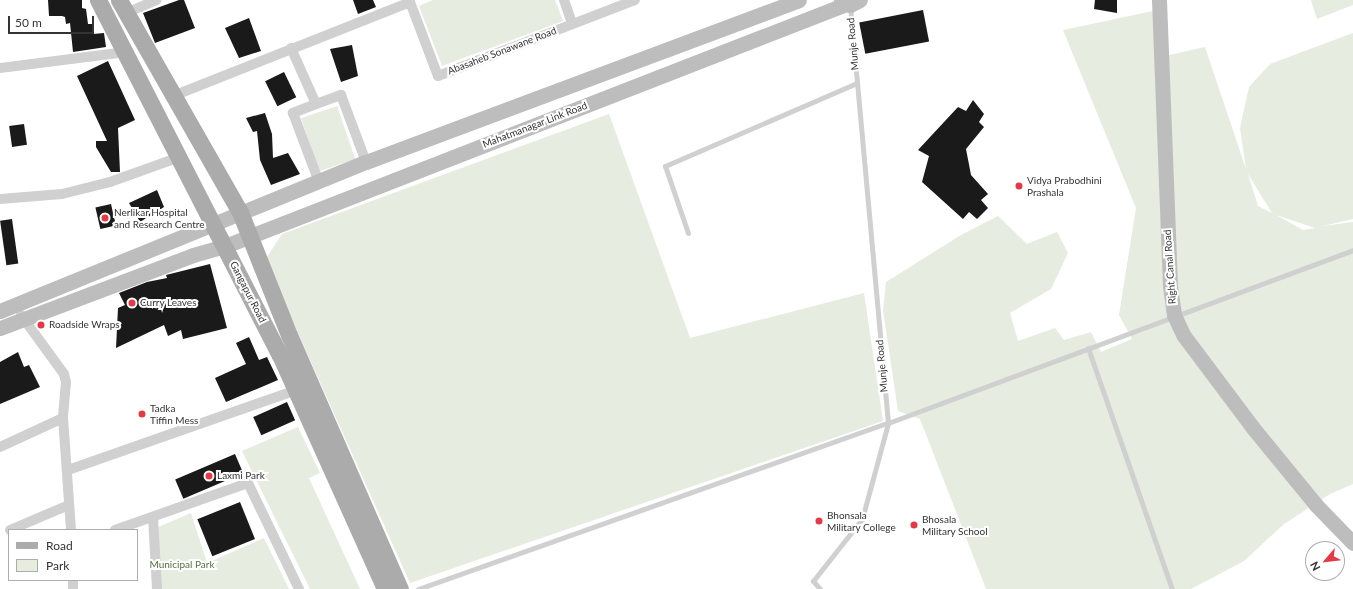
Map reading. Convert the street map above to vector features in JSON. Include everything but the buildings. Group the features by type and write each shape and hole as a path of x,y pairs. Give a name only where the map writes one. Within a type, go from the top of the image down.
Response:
{"main road":[{"name":"Gangapur Road","path":"98,0 214,223 296,390 385,589"},
{"path":"7,308 366,162 799,0"},
{"name":"Right Canal Road","path":"1159,0 1170,286 1174,316 1184,336 1253,428 1316,505 1353,543"},
{"name":"Mahatmanagar Link Road","path":"0,328 193,255 248,237 854,2"},
{"name":"Gangapur Road","path":"122,7 240,212 248,237 400,589"}],"street":[{"path":"122,7 156,0"},
{"path":"564,0 572,24"},
{"name":"Abasaheb Sonawane Road","path":"173,96 291,48 413,1 438,76 635,0"},
{"path":"291,48 316,104"},
{"path":"0,68 126,52"},
{"path":"319,182 293,113 341,95 366,162"},
{"path":"0,199 62,194 110,182 180,157"},
{"path":"7,308 23,319 64,374 66,382 63,418 68,470 71,529"},
{"path":"68,470 296,390"},
{"path":"0,447 63,418"},
{"path":"118,529 248,483 299,589"},
{"path":"11,529 69,505"},
{"path":"153,517 157,589"}],"lane":[{"name":"Munje Road","path":"854,2 857,82 888,423"},
{"path":"688,233 665,166 857,82"},
{"path":"418,589 888,423 1353,250"},
{"path":"1088,348 1172,589"},
{"path":"820,589 813,582 862,519 888,423"}],"green space":[{"path":"433,0 555,0 563,21 442,66 419,6"},
{"path":"1311,0 1353,0 1353,5 1317,19"},
{"path":"1153,11 1156,58 1205,47 1246,169 1240,128 1249,87 1270,64 1353,33 1353,219 1323,226 1353,222 1353,484 1330,494 1284,524 1244,561 1191,589 986,589 920,419 898,411 883,310 886,282 961,235 998,216 1027,244 1057,232 1068,253 1051,289 1010,313 1018,341 1055,328 1064,340 1091,332 1101,352 1132,339 1119,315 1136,208 1063,30","holes":["1248,174 1272,213 1258,206","1276,215 1315,228 1303,230"]},
{"path":"337,106 355,159 319,171 301,118"},
{"path":"609,114 690,338 864,293 883,421 410,583 280,293 267,257 282,234"},
{"path":"298,427 320,473 309,478 360,589 310,589 242,451"},
{"name":"Municipal Park","path":"191,513 207,563 264,538 289,589 159,589 156,528"}],"place":[{"name":"Vidya Prabodhini Prashala","path":"1019,186"},
{"name":"Nerlikar Hospital and Research Centre","path":"105,218"},
{"name":"Curry Leaves","path":"132,303"},
{"name":"Roadside Wraps","path":"41,325"},
{"name":"Tadka Tiffin Mess","path":"142,414"},
{"name":"Laxmi Park","path":"209,476"},
{"name":"Bhonsala Military College","path":"819,521"},
{"name":"Bhosala Military School","path":"914,525"}]}
